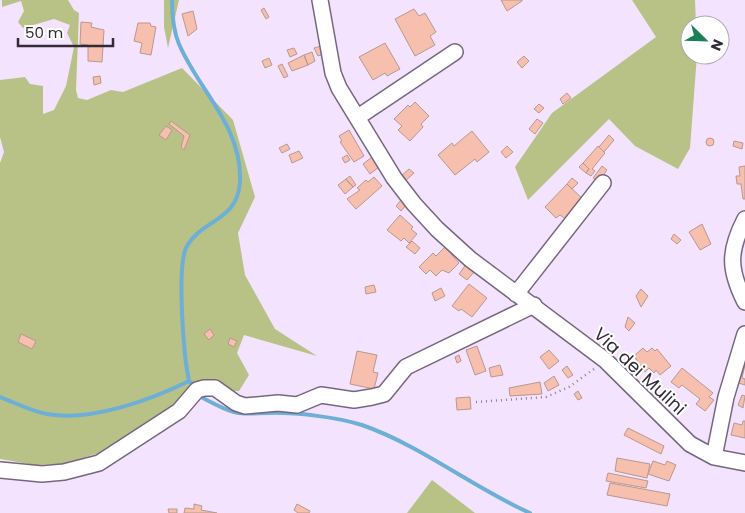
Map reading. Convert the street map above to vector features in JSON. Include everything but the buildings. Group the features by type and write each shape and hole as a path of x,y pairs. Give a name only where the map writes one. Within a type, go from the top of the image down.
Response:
{"street":[{"name":"Via dei Mulini","path":"320,0 333,73 339,88 394,178 414,204 470,259 516,294 534,305 605,360 690,444 714,457 745,463"},
{"path":"358,118 455,52"},
{"path":"516,294 603,183"},
{"path":"745,220 736,241 731,265 734,282 745,302"},
{"path":"0,470 42,474 64,472 99,463 179,411 197,390 204,388 215,388 236,403 245,406 278,403 297,405 321,395 354,400 378,396 384,394 406,366 534,305"},
{"path":"714,457 726,397 745,334"}],"path":[{"path":"476,402 546,397 557,394 605,360"}],"green space":[{"path":"2,0 68,0 74,10 79,13 76,90 78,98 87,100 111,90 123,92 182,68 233,120 255,197 238,233 245,275 275,329 317,356 244,335 237,353 249,375 239,391 205,392 138,446 92,455 65,464 35,465 0,459 0,163 4,152 0,137 0,80 25,77 30,84 43,86 43,114 54,110 66,86 74,47 67,33 70,25 54,19 23,28 18,22 24,11 21,1 2,7"},
{"path":"164,0 179,0 168,48 164,27"},
{"path":"632,0 695,0 696,15 680,15 680,65 696,65 690,148 678,169 635,146 609,119 528,200 515,167 552,113 656,37"},
{"path":"432,480 475,513 407,513"}],"waterway":[{"path":"172,0 173,23 177,39 187,61 227,126 239,161 240,181 238,194 233,205 227,212 194,237 187,246 184,256 181,291 185,353 189,381"},
{"path":"0,397 41,413 64,416 82,415 120,408 189,381 195,387"},
{"path":"203,398 238,413 303,414 328,417 362,425 405,444 530,513"}]}
